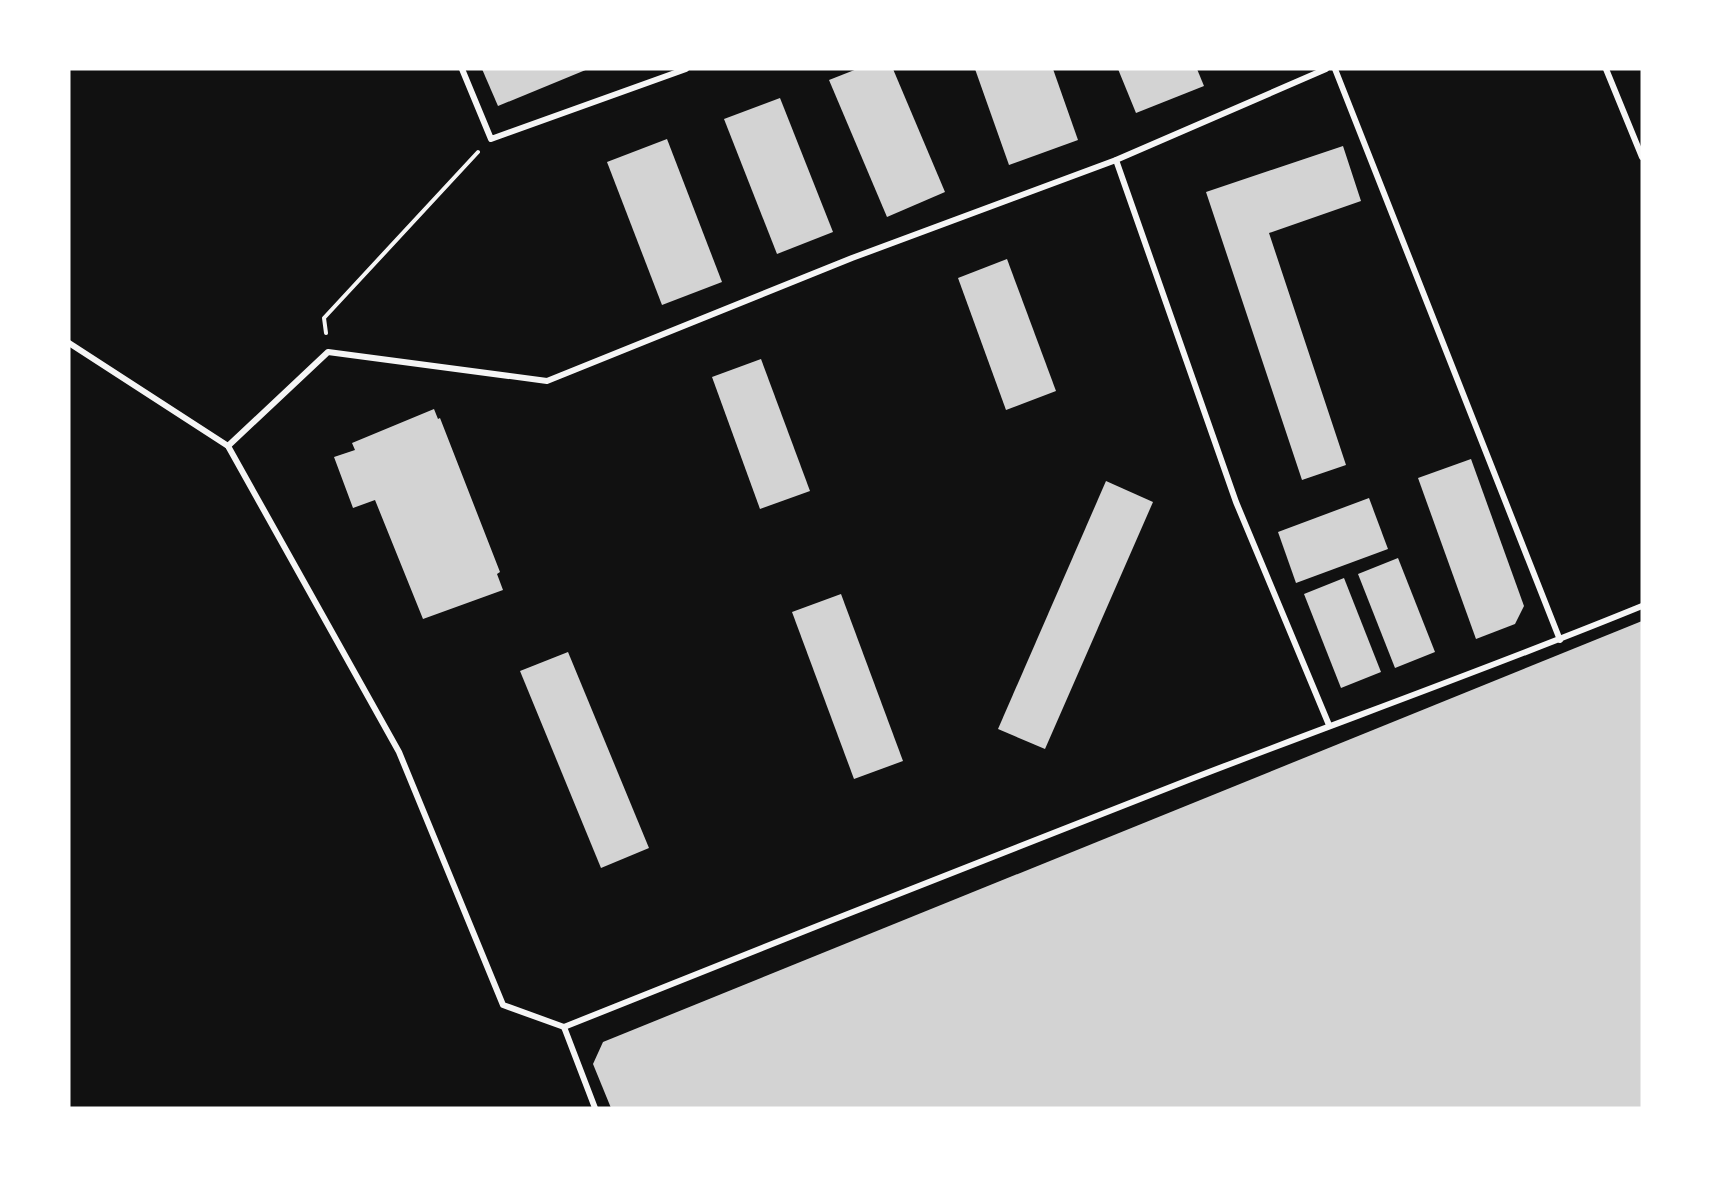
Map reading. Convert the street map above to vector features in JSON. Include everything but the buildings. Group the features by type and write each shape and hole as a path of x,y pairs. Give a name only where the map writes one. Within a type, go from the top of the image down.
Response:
{"street":[{"path":"462,69 491,139 686,69"},
{"path":"228,446 328,352 547,381 852,258 1116,160 1326,69"},
{"path":"1335,69 1560,640"},
{"path":"1606,69 1642,157"},
{"path":"1116,160 1236,502 1329,725"},
{"path":"69,343 228,446 399,752 503,1005 564,1027 1069,826 1329,725 1560,640 1642,606"},
{"path":"564,1027 595,1108"}],"path":[{"path":"328,352 324,318 491,139"}]}
